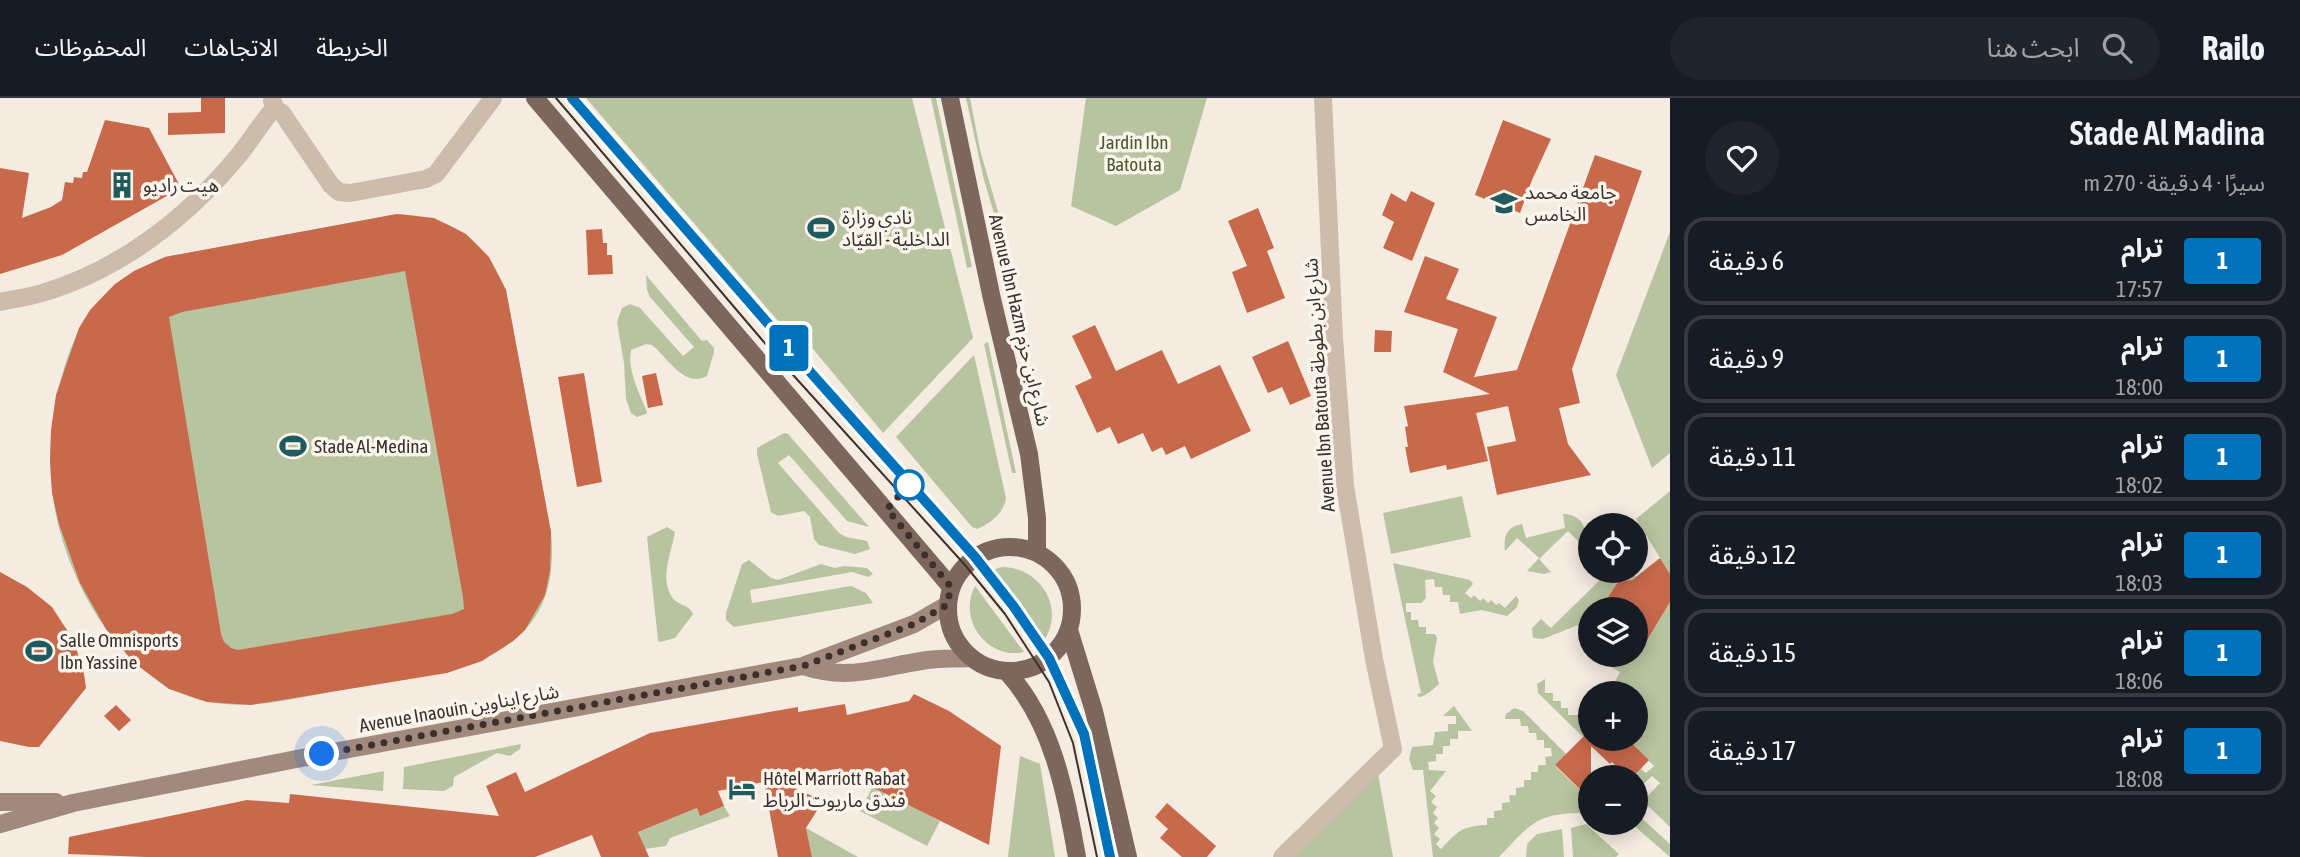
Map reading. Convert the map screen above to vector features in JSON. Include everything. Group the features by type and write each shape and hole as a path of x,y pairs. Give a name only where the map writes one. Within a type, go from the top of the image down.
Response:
{"main road":[{"path":"535,98 951,587"},
{"name":"Avenue Ibn Hazm شارع ابن حزم","path":"950,98 992,299 1029,454 1035,488 1037,552"},
{"path":"1069,631 1049,658 1028,669 1007,672 994,670 971,658 954,638 949,625 947,605 951,587 965,565 986,551 1012,547 1037,552 1058,569 1065,579 1073,605 1069,631 1094,711 1128,857"},
{"name":"Avenue Inaouin شارع ايناوين","path":"0,824 73,803 322,754 803,666 914,624 947,605"},
{"name":"Avenue Inaouin شارع ايناوين","path":"803,666 851,674 926,660 971,658"},
{"path":"1007,672 1032,705 1051,747 1059,771 1077,857"},
{"path":"0,802 73,803"}],"street":[{"path":"273,104 331,185 339,191 350,193 426,179 436,174 493,98"},
{"name":"Avenue Ibn Batouta شارع ابن بطوطة","path":"1282,857 1393,748 1374,659 1345,486 1334,338 1323,98"},
{"path":"0,302 41,294 87,277 132,253 206,191 238,156 271,112 273,104"}],"green space":[{"name":"نادي وزارة الداخلية - القيّاد","path":"586,98 912,98 973,338 883,433 793,325 786,330"},
{"path":"931,98 936,98 972,267 967,268"},
{"path":"966,98 970,98 980,150 1006,239 1002,240 984,180"},
{"name":"Jardin Ibn Batouta","path":"1086,98 1207,98 1180,190 1116,226 1071,206"},
{"name":"Stade Al-Medina","path":"397,214 435,220 464,234 487,257 506,290 551,532 550,576 539,610 520,636 493,654 461,667 426,676 297,699 241,705 205,701 174,690 146,671 121,647 99,619 81,588 67,555 52,490 50,461 58,388 72,345 80,328 101,298 129,275 165,257"},
{"path":"1670,232 1670,453 1652,468 1616,375"},
{"path":"646,275 702,341 707,340 714,352 707,376 699,379 691,378 677,370 652,345 646,344 631,350 632,373 647,412 637,417 631,413 626,399 624,363 617,322 622,308 630,304 640,308 683,356 694,347 650,297"},
{"path":"988,342 1016,473 1012,473 984,344"},
{"path":"974,355 1006,498 996,517 977,529 972,527 896,437"},
{"path":"784,433 788,434 869,527 847,521 789,455 778,463 839,533 867,541 870,549 855,554 819,545 814,539 810,517 804,511 778,516 771,512 757,448"},
{"path":"1670,491 1670,574 1648,538 1648,513 1643,513"},
{"path":"1462,496 1471,537 1391,554 1383,513"},
{"path":"1563,514 1578,518 1578,541 1568,531 1539,559 1551,572 1544,574 1527,571 1539,558 1517,538 1505,551 1506,537 1513,527 1522,524 1526,538 1565,528"},
{"path":"667,527 675,532 666,573 668,590 674,600 689,608 693,614 675,638 660,642 647,537"},
{"path":"749,560 771,578 778,580 821,564 835,568 867,568 873,574 868,577 852,572 750,590 752,603 851,586 866,593 873,603 734,627 726,620 726,613 742,564"},
{"path":"1393,563 1470,580 1473,584 1465,593 1471,598 1474,595 1480,601 1483,598 1488,603 1491,600 1505,608 1516,596 1519,600 1517,607 1507,616 1481,610 1460,614 1458,602 1450,602 1450,595 1443,595 1442,587 1435,587 1434,579 1425,580 1426,598 1421,603 1406,603 1406,612 1411,612 1411,620 1418,620 1419,627 1426,627 1426,634 1435,634 1437,638 1433,662 1439,684 1418,697 1417,694 1421,693"},
{"path":"1002,567 1027,574 1045,591 1052,614 1045,639 992,570"},
{"path":"1597,583 1617,583 1608,597 1583,597"},
{"path":"975,586 1024,652 999,650 979,635 970,612 970,599"},
{"path":"1578,601 1578,625 1543,639 1533,638 1532,628 1541,619 1551,628"},
{"path":"1670,602 1670,827 1648,806 1648,796 1660,783 1652,776 1648,780 1648,771 1654,766 1638,751 1648,751 1648,681 1615,681 1620,672 1611,667 1648,667 1648,639"},
{"path":"1545,679 1545,693 1553,693 1553,701 1561,701 1561,708 1568,708 1568,715 1578,715 1578,732 1538,693 1537,684"},
{"path":"1454,706 1472,731 1458,731 1458,739 1450,739 1450,746 1443,746 1443,754 1436,754 1436,761 1428,762 1429,770 1446,771 1430,791 1436,796 1431,802 1437,807 1433,813 1438,818 1434,823 1439,828 1434,834 1440,839 1436,844 1441,849 1461,831 1487,825 1487,818 1494,818 1494,811 1502,810 1502,803 1510,802 1509,795 1516,795 1516,788 1524,787 1524,780 1531,780 1531,772 1538,772 1538,765 1546,765 1545,757 1552,756 1551,748 1544,748 1544,740 1537,740 1536,733 1529,733 1528,726 1521,726 1520,719 1505,719 1506,714 1514,708 1523,711 1566,754 1555,766 1578,788 1578,813 1544,818 1527,829 1499,857 1433,857 1423,770 1413,770 1409,759 1412,747 1433,745 1435,732 1448,731 1448,724 1456,724 1456,716 1443,716"},
{"path":"521,744 520,749 510,756 497,753 454,777 453,786 444,791 403,789 404,767"},
{"path":"1020,756 1040,764 1055,857 1008,857"},
{"path":"1377,768 1393,857 1294,857"},
{"path":"384,771 383,791 311,785"},
{"path":"873,786 940,821 927,846 860,811"},
{"path":"724,806 730,816 670,838 666,846 645,849 638,832 697,808 701,815"},
{"path":"1648,824 1670,844 1670,857 1645,835 1648,835"},
{"path":"1578,826 1578,835 1598,835 1619,854 1616,857 1573,857 1571,828"},
{"path":"806,828 858,857 812,857"},
{"path":"1562,829 1564,857 1526,857 1527,844 1537,834"}],"building":[{"path":"201,98 225,98 225,133 168,135 168,113 201,112"},
{"name":"هيت راديو","path":"105,120 149,128 181,188 62,255 0,274 0,168 29,173 22,218 51,207 62,200 65,182 73,183 74,177 82,178 83,172 87,172"},
{"path":"1503,120 1551,139 1520,213 1475,195"},
{"path":"1595,155 1642,171 1572,369 1580,403 1559,408 1568,444 1591,475 1497,495 1487,447 1516,441 1508,406 1476,413 1488,461 1447,470 1446,465 1410,473 1405,447 1408,447 1405,427 1408,426 1404,406 1490,394 1443,372 1458,329 1404,312 1425,256 1459,269 1446,299 1497,317 1474,377 1517,370"},
{"path":"1411,191 1435,203 1412,261 1383,248 1394,222 1382,215 1391,193 1406,202"},
{"path":"1258,208 1274,248 1267,251 1285,298 1247,313 1232,272 1247,266 1228,221"},
{"path":"397,214 434,218 466,234 489,257 506,290 551,532 550,571 545,595 525,630 482,661 447,673 251,705 207,702 169,689 133,662 106,629 80,583 59,524 52,493 51,430 56,395 79,328 90,310 115,284 134,271 165,257","holes":["405,271 464,609 452,614 238,650 224,642 169,317 182,312"]},
{"path":"602,229 603,243 607,243 607,255 612,255 613,274 588,275 586,230"},
{"path":"1095,325 1116,371 1162,350 1178,384 1220,365 1251,431 1191,459 1185,446 1166,455 1162,447 1152,452 1143,433 1118,444 1110,427 1097,433 1075,386 1092,378 1072,336"},
{"path":"1375,330 1392,331 1391,352 1374,352"},
{"path":"1288,341 1311,396 1290,405 1282,387 1268,393 1252,357"},
{"path":"584,373 602,482 577,487 558,377"},
{"path":"656,373 663,405 648,408 642,376"},
{"path":"1660,558 1670,574 1670,602 1648,639 1648,597 1608,597 1617,583 1648,583 1648,567"},
{"name":"Salle Omnisports Ibn Yassine","path":"0,572 27,587 52,607 74,641 84,674 86,688 39,747 0,741"},
{"path":"914,694 949,711 1001,746 989,845 836,769 777,780 823,801 806,828 812,857 778,857 764,782 718,791 724,806 700,816 697,808 638,832 649,857 601,857 592,835 535,857 146,857 68,854 69,837 247,800 289,803 290,794 499,816 486,786 516,772 525,792 650,733 798,707 798,712 845,704 847,715 909,701"},
{"path":"116,705 131,720 119,731 104,716"},
{"path":"1578,742 1578,751 1591,751 1591,765 1578,765 1578,787 1555,765"},
{"path":"1596,751 1640,751 1649,760 1644,765 1610,764"},
{"path":"1167,803 1216,846 1207,857 1182,857 1160,838 1168,829 1155,817"}],"tram line":[{"path":"556,98 775,355 965,565 1005,614 1049,682 1073,743 1097,857"},
{"path":"572,98 786,345 975,557 1014,607 1049,658 1084,734 1110,857"},
{"name":"1","path":"572,98 975,557 1014,607 1049,658 1084,734 1110,857"}],"place":[{"name":"هيت راديو","path":"122,185"},
{"name":"جامعة محمد الخامس","path":"1504,203"},
{"name":"نادي وزارة الداخلية - القيّاد","path":"821,228"},
{"name":"Stade Al-Medina","path":"293,446"},
{"name":"Salle Omnisports Ibn Yassine","path":"39,651"},
{"name":"Hôtel Marriott Rabat فندق ماريوت الرباط","path":"742,789"}],"route":[{"path":"322,754 803,666 914,624 947,605 951,587 887,509 909,485"}]}
